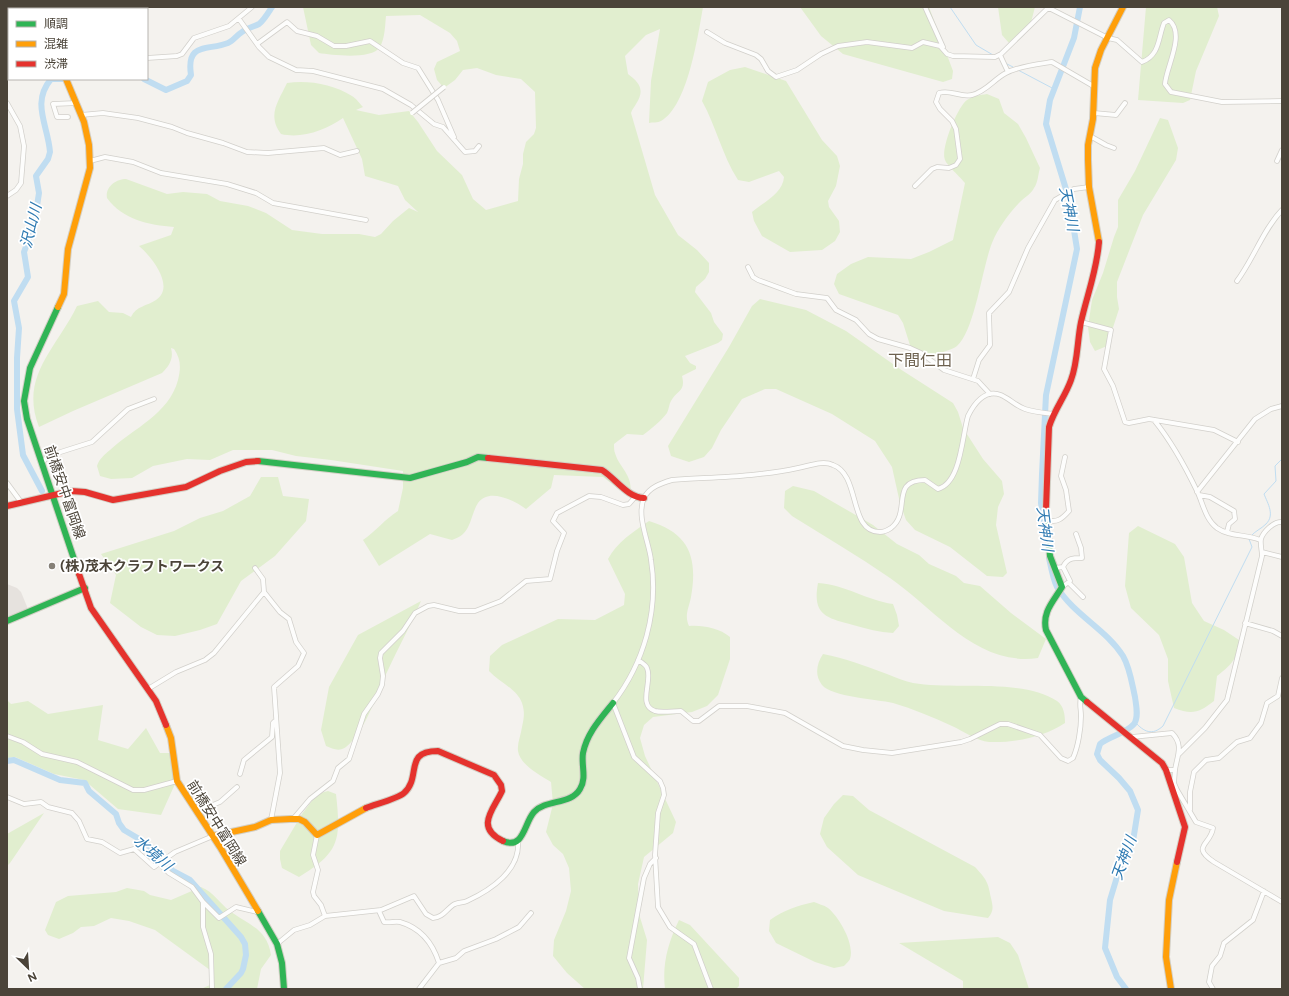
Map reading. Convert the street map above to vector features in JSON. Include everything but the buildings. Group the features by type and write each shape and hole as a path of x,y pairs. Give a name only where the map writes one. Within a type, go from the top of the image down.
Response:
{"street":[{"path":"148,58 177,56 182,54 194,38 202,34 216,32 239,19 252,7"},
{"path":"925,7 944,50"},
{"path":"707,32 725,43 756,54 761,59 768,71 776,77 797,70 821,54 838,46 859,42 880,43 912,48 923,42 934,44 944,50 947,54 953,56 991,58 1000,55 1047,7 1108,38 1117,40 1137,60 1143,62 1158,47 1164,22 1169,20 1173,25 1176,45 1165,84 1171,92 1222,102 1282,101"},
{"path":"1061,590 1049,546 1045,497 1048,436 1051,414 1065,395 1072,378 1081,322 1099,250 1089,187 1088,151 1094,113 1097,61 1123,7"},
{"path":"239,19 263,53 268,57 296,70 313,71 383,89 411,105 434,124 443,127 465,152 475,150 479,146"},
{"path":"257,44 287,22 297,31 317,36 334,46 346,46 366,40 370,41 404,63 418,68 438,100 457,144"},
{"path":"1000,55 1008,72"},
{"path":"915,186 932,169 937,167 949,168 956,165 960,159 956,129 952,121 938,108 936,102 937,95 946,91 963,96 974,94 987,88 1008,72 1049,63 1060,65 1095,87"},
{"name":"前橋安中富岡線","path":"67,81 81,115 88,142 90,161 68,250 64,294 30,368 25,395 27,418 94,614 156,701 168,728 176,781 213,836 277,944 282,963 284,989"},
{"path":"412,113 444,87"},
{"path":"7,102 20,126 24,146 21,183 16,190 7,196"},
{"path":"68,117 57,117 53,104 77,103"},
{"path":"1094,113 1116,115 1125,103"},
{"path":"81,115 103,113 138,118 172,126 186,133 223,143 247,152 268,153 324,148 340,155 357,151"},
{"path":"1090,136 1106,146 1114,148"},
{"path":"1277,161 1282,150"},
{"path":"90,161 105,157 133,162 161,173 227,184 256,193 273,203 366,220"},
{"path":"973,379 979,360 990,345 989,313 1009,292 1028,248 1049,210 1061,196 1074,189 1089,187"},
{"path":"1238,281 1257,250 1264,234 1282,210"},
{"path":"748,267 753,277 771,285 796,294 827,298 836,310 856,320 873,337 910,348 921,353 944,370 973,379 987,388 990,394"},
{"path":"1081,322 1111,330 1104,369 1125,422 1154,420 1214,430 1238,442"},
{"path":"277,944 299,927 310,925 325,916 379,911 414,896 426,914 432,918 444,915 452,905 478,896 492,887 508,872 514,860 518,840 531,816 537,810 546,804 570,797 577,792 583,780 583,754 587,739 612,703 626,686 638,660 648,630 654,590 651,560 642,515 644,498 654,487 672,480 785,471 829,463 838,467 844,473 850,485 858,514 863,523 875,532 884,532 894,525 898,519 902,511 904,488 909,483 924,480 938,489 946,487 949,484 956,469 966,424 972,408 977,401 990,394 999,394 1025,409 1051,414"},
{"path":"43,462 48,456 92,442 128,409 154,399"},
{"path":"1198,494 1255,419 1282,406"},
{"path":"1154,420 1166,434 1198,494 1209,520 1216,527 1234,535 1249,535 1260,540"},
{"path":"7,506 78,491 109,499 130,497 186,487 220,471 256,460 410,478 467,462 478,457 602,470 636,496 644,498"},
{"path":"1047,520 1052,522 1062,519 1069,511 1066,490 1061,476 1065,457"},
{"path":"7,483 21,502"},
{"path":"1198,494 1210,497 1234,511 1236,519 1229,524 1227,532"},
{"path":"293,819 310,799 333,781 338,768 348,759 364,714 378,694 382,684 384,676 380,658 381,653 403,631 415,613 428,606 434,605 459,612 476,611 501,601 526,581 550,579 557,551 564,533 553,521 557,513 589,496 601,497 623,505 629,504 636,496"},
{"path":"1179,754 1205,728 1227,700 1262,556 1260,540 1265,531 1273,524 1282,522"},
{"path":"1063,567 1066,561 1070,558 1083,557 1076,534"},
{"path":"1262,552 1282,557"},
{"path":"1055,568 1063,567"},
{"path":"1063,567 1069,579 1069,583 1083,597"},
{"path":"255,568 263,580 264,592 280,612 290,619 296,642 304,653 298,666 274,687 280,773 271,820"},
{"path":"1069,583 1061,590 1046,612 1044,624 1081,697 1158,759 1166,770 1185,827 1169,900 1166,957 1171,989"},
{"path":"7,621 85,588"},
{"path":"148,688 176,672 205,660 214,653 264,592"},
{"path":"1245,623 1273,631 1282,636"},
{"path":"638,660 647,667 649,673 646,700 649,707 656,711 681,711 693,721 699,721 719,706 747,706 785,713 843,746 879,752 898,752 920,747 961,742 1000,724 1008,724 1040,735 1061,758 1068,761 1073,758 1075,751 1081,716 1079,704 1081,697"},
{"path":"1190,812 1190,792 1194,772 1206,760 1219,758 1237,742 1250,738 1254,734 1261,723 1267,703 1278,696 1282,678"},
{"path":"612,703 634,757 660,781 663,788 664,795 658,812 656,858 658,906 670,927 694,944 712,989"},
{"path":"240,774 244,760 272,737 273,723 276,721"},
{"path":"1130,736 1172,733 1177,738 1179,754 1175,770 1174,783 1196,822 1213,828 1213,832 1203,846 1202,850 1206,857 1282,902"},
{"path":"7,736 23,742 42,754 77,762 133,790 144,790 176,781"},
{"path":"325,916 321,905 314,896 313,892 318,870 313,850 317,835 366,808 403,794 412,783 414,763 421,754 428,751 438,751 498,778 502,791 500,796 488,811 487,823 494,835 503,842 510,843 518,840"},
{"path":"1166,770 1175,770"},
{"path":"193,807 203,809 220,802 237,787"},
{"path":"7,797 24,804 42,802 48,807 72,812 79,821 87,839 102,842 120,853 134,849 154,867 175,852 213,836 255,827 271,820 299,819 305,822 317,835"},
{"path":"640,989 638,978 630,958 644,878 650,864 656,858"},
{"path":"160,864 169,873 192,887 203,902 220,918 225,913 239,907 257,912"},
{"path":"1213,989 1209,982 1214,961 1220,956 1224,943 1253,920 1264,891"},
{"path":"203,902 203,927 211,954 212,989"},
{"path":"379,911 384,922 399,922 414,928 432,943 439,963"},
{"path":"419,989 439,963 456,958 464,951 496,939 514,930 531,913"}],"shaded area":[{"path":"7,584 17,588 21,592 28,609 7,618"}],"green space":[{"path":"303,7 703,7 695,51 685,86 670,113 661,121 649,123 651,81 660,29 646,35 625,56 628,74 636,81 641,91 639,99 631,113 655,195 678,235 697,250 709,263 709,272 705,279 696,287 695,292 711,313 714,322 723,334 722,340 718,343 685,356 690,363 696,366 696,369 682,376 682,388 673,397 667,413 662,419 643,435 627,434 614,444 614,451 617,458 629,478 631,490 629,497 603,477 554,475 551,488 526,509 509,499 502,497 489,496 483,498 478,503 466,531 461,536 452,540 430,534 379,566 363,540 398,511 403,488 403,471 296,456 272,450 233,450 210,460 187,459 153,466 132,478 111,479 100,476 97,466 102,457 119,442 150,420 167,402 173,392 180,372 178,356 174,349 171,348 172,356 170,362 162,373 39,427 34,409 34,392 37,377 43,363 77,306 98,301 109,312 123,313 131,317 133,313 153,302 162,294 163,280 160,272 150,257 139,246 171,235 174,227 146,223 121,212 107,198 109,187 115,182 126,179 167,194 183,192 207,194 220,201 248,206 266,213 292,230 322,234 359,234 375,237 381,234 393,221 409,208 418,212 405,200 398,186 365,176 362,159 343,118 321,130 314,132 297,135 281,134 277,127 274,115 277,102 287,83 303,82 337,88 353,97 363,107 356,110 379,115 409,111 437,151 462,175 473,199 486,210 518,201 519,179 523,164 523,154 526,142 534,134 536,128 535,92 521,79 496,75 477,68 463,70 455,80 444,88 437,80 434,69 437,62 460,51 457,41 450,33 420,15 386,16 382,43 376,51 369,54 351,56 319,53 311,45"},
{"path":"800,7 929,7 953,71 952,79 943,82 843,54 821,36"},
{"path":"998,7 1035,7 1029,30 1009,43 1002,35"},
{"path":"1146,7 1217,7 1219,16 1196,71 1190,100 1183,103 1138,100"},
{"path":"745,67 786,81 822,140 837,156 840,166 836,186 828,201 829,207 839,221 840,232 835,241 822,250 790,252 762,236 754,221 752,212 777,192 783,183 784,177 779,171 749,182 738,180 732,170 702,101 708,82 730,70"},
{"path":"987,94 999,99 1004,113 1018,124 1040,168 1037,181 1032,192 1021,201 1001,226 992,243 978,298 969,327 963,338 954,348 930,356 914,358 903,323 898,315 839,294 834,284 837,274 851,264 868,257 911,259 953,240 965,183 945,160 944,155 947,138 963,104 967,100 979,95"},
{"path":"1160,118 1168,120 1178,148 1176,160 1143,215 1117,282 1119,309 1107,346 1095,351 1090,342 1088,327 1092,300 1103,273 1118,227 1118,200 1135,171"},
{"path":"760,299 806,310 846,331 900,369 953,403 958,412 963,428 983,459 1002,481 1004,494 998,507 996,525 1007,573 1003,577 987,576 950,547 915,530 906,520 900,503 892,467 875,441 832,414 776,389 765,389 742,399 721,430 712,448 704,457 689,462 671,456 668,446 729,347 752,306"},
{"path":"261,477 278,477 283,496 309,499 306,521 275,556 241,581 217,624 175,636 157,635 141,627 110,603 116,575 101,554 174,531 200,518 223,511 250,496"},
{"path":"793,486 814,491 873,525 897,544 919,555 929,564 956,576 964,583 980,586 1011,613 1046,639 1038,658 1016,658 995,654 976,645 958,633 890,578 792,516 784,508 785,491"},
{"path":"649,521 663,526 673,532 688,548 693,570 691,597 687,612 689,626 711,628 721,631 730,637 730,659 718,695 707,706 692,712 653,717 644,725 640,738 645,756 676,822 673,833 644,857 638,884 639,914 647,940 643,989 585,989 567,973 553,956 554,940 566,911 571,891 569,868 563,854 553,845 546,832 553,804 551,782 536,773 522,761 518,751 518,745 522,730 524,709 520,698 489,671 490,656 502,645 558,619 595,620 624,605 625,594 608,559 621,542"},
{"path":"1138,526 1175,544 1184,557 1192,603 1204,621 1224,630 1239,640 1239,646 1233,661 1217,676 1214,701 1195,712 1186,712 1174,708 1168,681 1168,659 1159,635 1131,608 1125,586 1129,533"},
{"path":"818,583 847,589 893,604 899,626 893,633 888,633 863,628 828,617 819,609 817,602"},
{"path":"421,601 370,711 359,731 353,740 343,749 336,750 326,746 321,730 329,687 358,635"},
{"path":"823,654 855,662 913,683 1026,689 1057,701 1063,708 1065,723 1048,732 1028,738 999,742 984,741 938,719 900,705 844,695 827,689 822,685 817,673 819,661"},
{"path":"7,700 11,704 28,701 48,714 103,705 98,740 128,749 146,728 160,753 170,753 175,784 161,815 118,809 84,780 54,774 15,757 7,758"},
{"path":"328,791 336,794 338,823 335,843 323,860 299,877 282,868 280,851 302,814 317,794"},
{"path":"843,795 853,796 869,810 975,867 985,878 989,888 992,909 988,918 944,911 858,875 827,847 820,834 824,818 834,804"},
{"path":"44,813 10,863 7,866 7,834"},
{"path":"201,887 206,889 230,911 256,928 269,946 271,955 261,969 257,989 201,989 210,985 210,970 155,930 129,921 111,918 94,926 81,927 73,933 59,939 48,935 45,930 56,902 68,896 116,892 127,888 144,891 150,895 171,900"},
{"path":"814,902 828,908 837,918 845,931 851,953 850,959 844,966 834,968 815,962 776,943 769,931 770,920 791,909"},
{"path":"679,920 690,925 739,978 739,986 736,989 665,989 665,962 672,937"},
{"path":"998,937 1010,943 1018,955 1029,989 963,989 963,981 899,943"}],"waterway":[{"path":"146,80 166,90 187,81 191,75 190,64 195,52 230,42 240,33 259,24 272,7"},
{"path":"950,7 976,45 993,55"},
{"name":"天神川","path":"1045,529 1041,503 1046,395 1077,249 1069,199 1046,124 1050,100 1074,38 1080,7"},
{"path":"1005,63 1013,67"},
{"path":"1018,70 1054,89"},
{"name":"沢山川","path":"42,491 23,455 17,409 17,358 19,328 14,301 28,277 24,252 34,225 39,193 36,176 48,159 50,152 41,106 45,88 50,80"},
{"path":"1251,536 1269,521 1270,509 1264,494 1276,481 1275,466 1282,459"},
{"path":"1135,722 1148,732 1155,731 1163,726 1252,547 1249,539"},
{"name":"天神川","path":"1049,558 1057,587 1064,597 1108,638 1123,656 1129,671 1135,697 1137,714 1136,721 1126,730 1100,744 1097,754 1100,760 1130,791 1138,810 1133,841 1123,857 1110,900 1105,948 1117,977 1126,989"},
{"name":"水境川","path":"7,761 14,760 60,780 85,783 89,791 116,814 119,823 124,830 146,843 173,871 190,880 241,937 245,944 246,955 243,969 226,989"}],"traffic: fast":[{"path":"58,307 30,368 24,401 27,419 79,574"},
{"path":"258,461 410,478 467,462 478,457 488,458"},
{"path":"1046,509 1050,556 1062,587 1047,612 1045,624 1046,630 1081,697 1087,702"},
{"path":"7,621 85,588"},
{"path":"503,841 510,843 515,842 523,834 534,812 545,805 571,798 580,789 583,780 583,753 585,746 595,726 613,703"},
{"path":"258,911 277,944 282,963 284,989"}],"traffic: slow":[{"path":"1099,242 1089,187 1088,160 1088,145 1093,119 1095,68 1101,50 1123,7"},
{"path":"58,307 64,294 68,249 90,168 89,145 84,122 66,80"},
{"path":"166,725 171,738 177,781 220,847 258,911"},
{"path":"213,836 255,827 271,820 290,819 299,819 305,822 317,835 366,808"},
{"path":"1171,989 1166,957 1169,900 1177,862"}],"traffic: jam":[{"path":"1046,509 1049,427 1069,386 1073,373 1081,322 1094,272 1099,242"},
{"path":"488,458 602,470 627,491 633,495 644,498"},
{"path":"7,506 71,491 85,492 113,500 186,487 220,471 246,462 258,461"},
{"path":"79,574 91,608 156,701 166,725"},
{"path":"1087,702 1162,763 1166,770 1185,827 1177,862"},
{"path":"366,808 404,793 412,780 415,766 420,755 427,752 438,751 494,775 501,785 502,791 491,811 488,824 489,830 494,836 503,841"}],"place":[{"name":"(株)茂木クラフトワークス","path":"52,566"}],"district":[{"name":"下間仁田","path":"920,360"}]}
